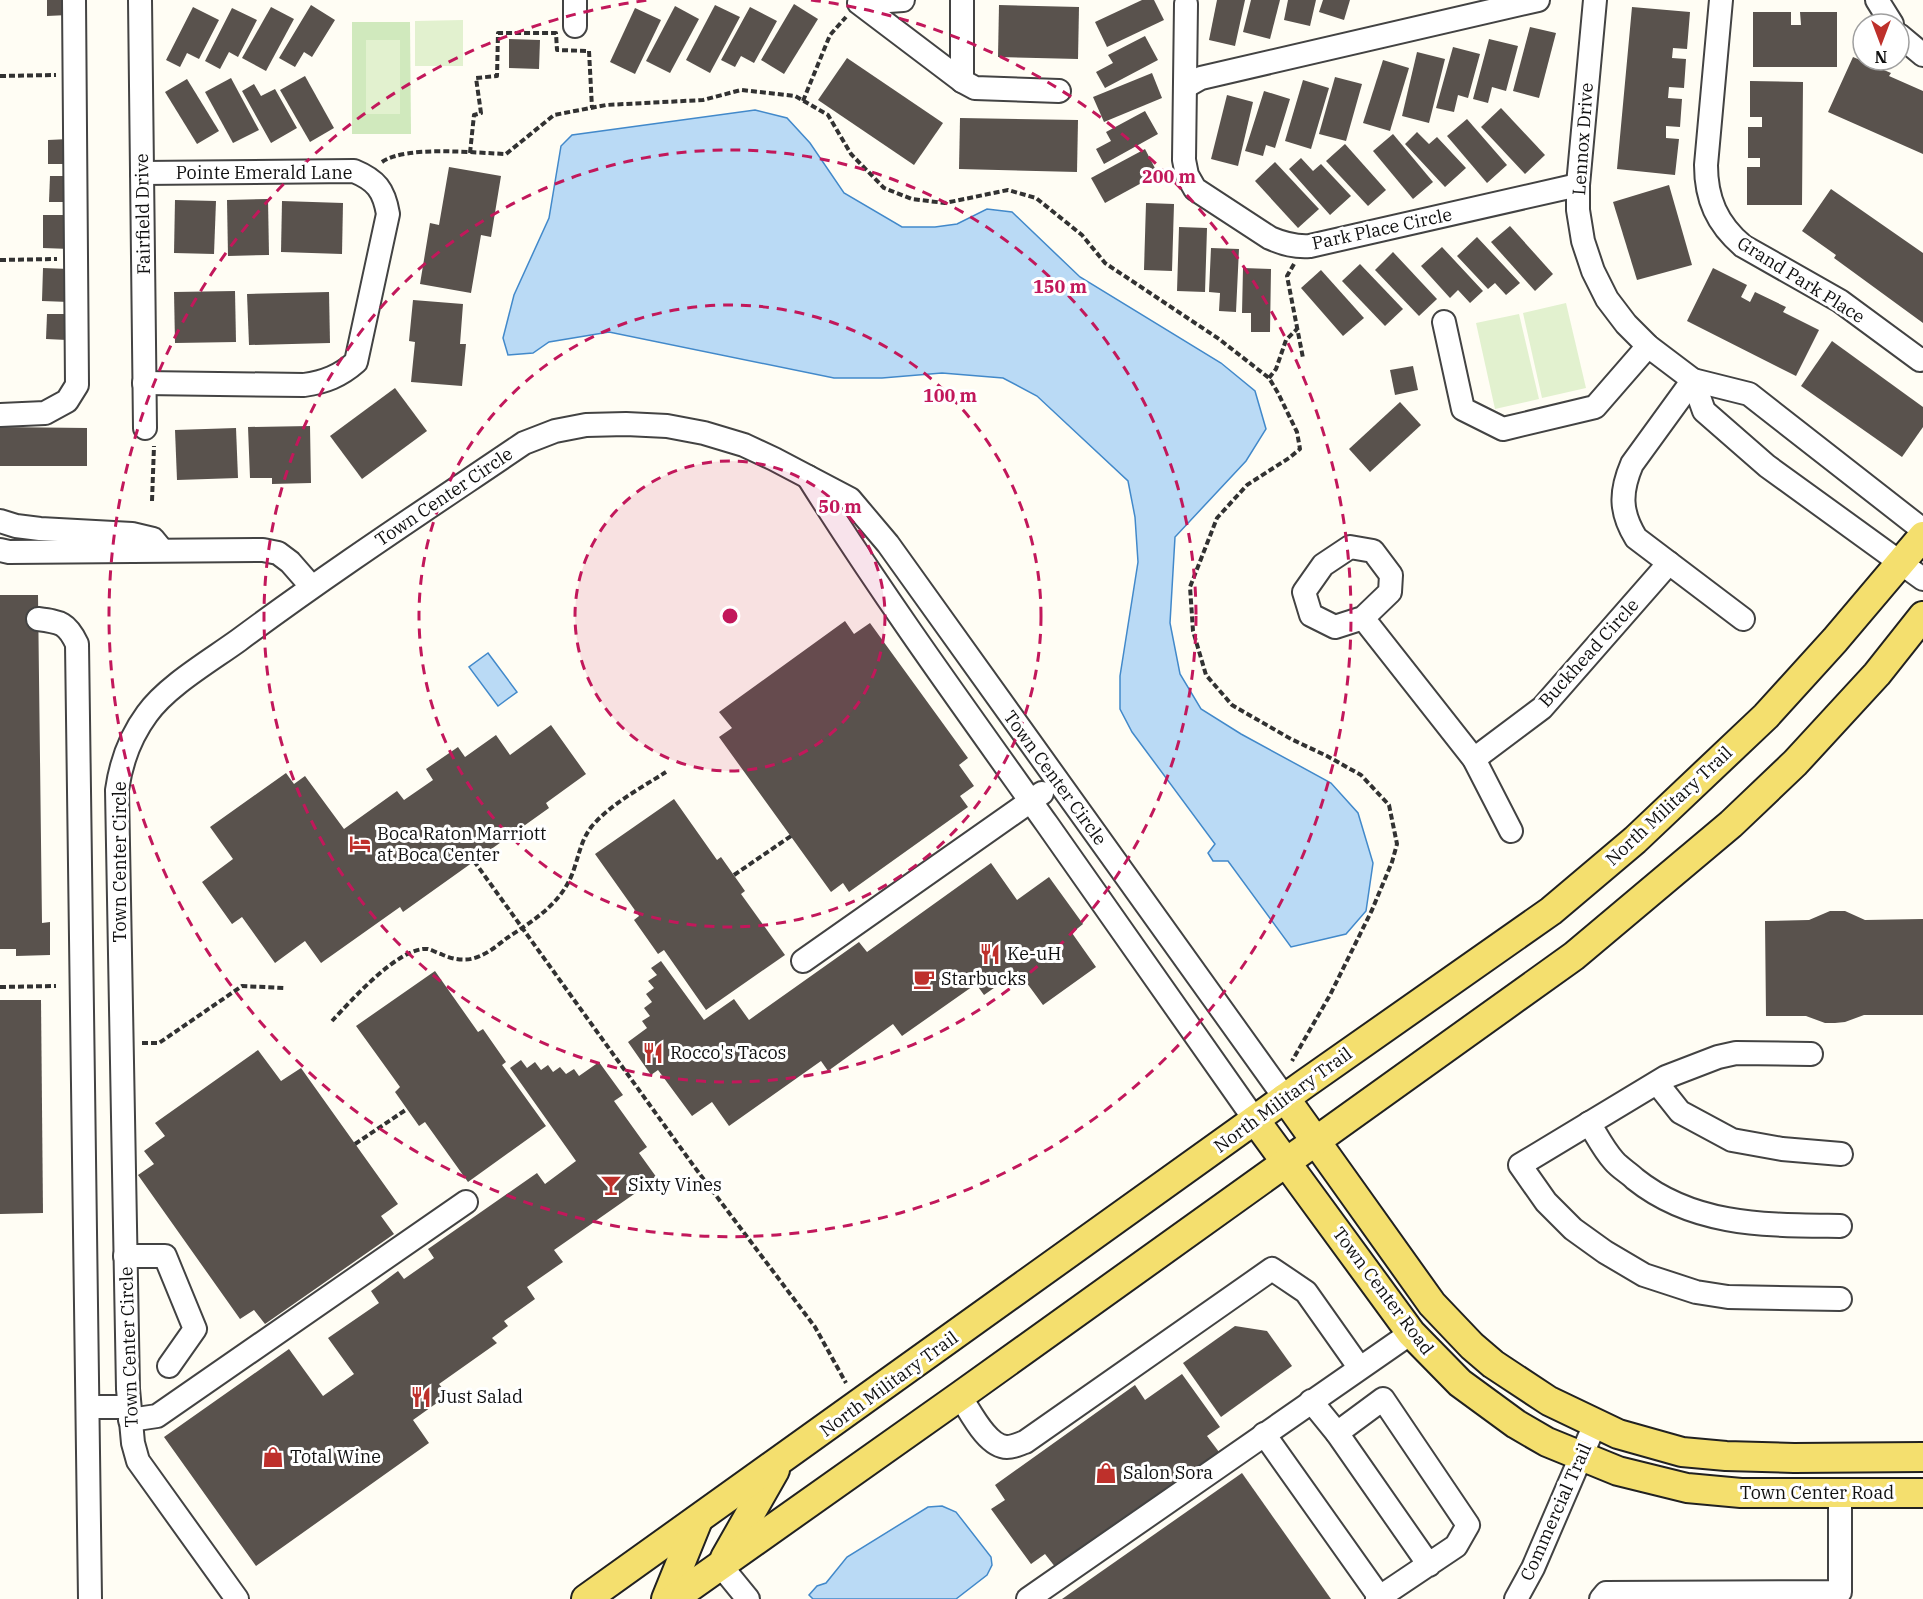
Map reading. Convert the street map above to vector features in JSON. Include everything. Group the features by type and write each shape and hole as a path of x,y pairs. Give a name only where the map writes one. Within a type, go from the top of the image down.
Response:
{"main road":[{"name":"North Military Trail","path":"586,1599 1551,910 1635,840 1766,716 1836,640 1912,571 1923,536"},
{"path":"673,1599 1574,956 1731,824 1803,754 1877,674 1923,616"},
{"name":"Town Center Road","path":"1285,1098 1432,1304 1472,1346 1520,1383 1549,1401 1595,1424 1641,1442 1682,1452 1794,1458 1923,1457"},
{"name":"Town Center Road","path":"1255,1120 1411,1333 1460,1383 1487,1404 1547,1442 1618,1471 1687,1488 1741,1493 1923,1493"},
{"path":"721,1566 779,1463"},
{"path":"666,1599 698,1520"}],"street":[{"path":"0,415 45,413 67,401 77,385 74,0"},
{"name":"Fairfield Drive","path":"140,0 145,428"},
{"path":"575,0 575,26"},
{"path":"859,3 903,0"},
{"path":"962,0 962,81"},
{"path":"1185,87 1201,78 1538,0"},
{"name":"Lennox Drive","path":"1595,0 1578,185 1578,210 1583,241 1593,271 1607,298 1626,324 1648,346 1693,380 1749,394 1923,530"},
{"name":"Grand Park Place","path":"1721,0 1706,165 1706,180 1713,209 1722,224 1743,246 1840,301 1920,360 1923,359"},
{"path":"859,3 962,81 975,88 1059,91"},
{"name":"Park Place Circle","path":"1186,4 1184,160 1187,175 1196,189 1270,238 1298,247 1310,246 1578,185"},
{"path":"1911,45 1923,55"},
{"name":"Pointe Emerald Lane","path":"142,173 354,171 378,186 385,199 388,213 356,362 344,372 333,378 304,385 144,382"},
{"path":"1444,322 1463,409 1503,429 1595,407 1648,346"},
{"path":"1693,380 1632,464 1623,494 1626,518 1636,538 1743,619"},
{"path":"1693,380 1704,411 1759,459 1912,571"},
{"name":"Town Center Circle","path":"237,1599 138,1461 133,1443 128,1389 125,1256 118,805 120,773 130,742 158,701 311,586 524,443 555,431 586,425 626,424 677,428 744,445 850,499 888,544 1285,1098"},
{"name":"Town Center Circle","path":"807,476 897,615 1255,1120"},
{"path":"163,551 153,540 132,534 8,523 10,536 4,551 163,551 263,550 278,553 290,561 311,586"},
{"name":"Buckhead Circle","path":"1474,759 1542,708 1669,563"},
{"path":"1363,618 1474,759 1510,831"},
{"path":"38,619 57,621 69,628 77,644 90,1599"},
{"path":"803,961 1058,782"},
{"path":"80,807 118,805"},
{"path":"1811,1054 1736,1053 1718,1056 1666,1077 1520,1165 1546,1202 1573,1229 1605,1252 1644,1275 1696,1292 1728,1297 1840,1299"},
{"path":"1657,1083 1680,1112 1732,1140 1782,1149 1841,1154"},
{"path":"1589,1123 1615,1163 1645,1187 1677,1204 1721,1218 1759,1224 1840,1226"},
{"path":"87,1407 157,1416 466,1202"},
{"path":"125,1256 165,1256 195,1329 169,1366"},
{"path":"960,1396 988,1438 996,1445 1005,1448 1025,1442 1272,1269 1306,1292 1359,1367"},
{"path":"1028,1599 1411,1333"},
{"path":"1264,1434 1379,1598 1456,1546 1468,1525 1383,1399 1336,1433"},
{"path":"1311,1401 1429,1565"},
{"name":"Commercial Trail","path":"1516,1599 1533,1568 1595,1424"},
{"path":"1601,1599 1606,1593 1840,1596 1840,1494"},
{"path":"721,1566 748,1599"}],"path":[{"path":"803,101 830,34 859,3"},
{"path":"470,153 474,115 481,113 476,78 496,76 498,33 556,33 557,50 589,51 592,108"},
{"path":"0,76 75,75"},
{"path":"363,175 386,159 413,152 506,154 554,115 606,105 703,100 741,90 795,96 828,115 851,154 884,188 912,199 945,203 1008,190 1036,198 1082,235 1105,263 1219,339 1269,378 1297,432 1300,449 1247,485 1218,518 1190,587 1193,631 1206,675 1232,705 1361,775 1389,805 1397,844 1372,910 1330,994 1292,1061"},
{"path":"1298,247 1298,257 1287,276 1303,358"},
{"path":"0,260 76,259"},
{"path":"1269,378 1276,369 1286,339 1297,328"},
{"path":"145,428 154,437 152,501"},
{"path":"332,1021 359,991 400,958 416,951 429,949 448,958 461,960 480,956 546,911 562,893 573,872 580,847 591,827 609,809 666,772"},
{"path":"734,875 791,836"},
{"path":"474,861 699,1172 815,1327 846,1383"},
{"path":"0,987 56,986"},
{"path":"122,1043 159,1043 242,986 284,988"},
{"path":"355,1144 407,1109"}],"green space":[{"path":"463,20 463,66 415,66 415,21"},
{"path":"352,22 410,22 411,134 352,134"},
{"path":"366,40 400,40 400,114 366,114"},
{"path":"1566,303 1586,388 1542,398 1523,313"},
{"path":"1519,314 1539,399 1495,409 1476,323"}],"water":[{"path":"755,110 787,118 810,143 844,193 902,227 957,224 987,209 1012,212 1080,277 1221,363 1255,391 1266,429 1246,461 1175,537 1170,623 1180,674 1201,709 1241,734 1331,783 1358,813 1373,863 1366,911 1346,934 1291,947 1228,861 1213,861 1208,853 1215,844 1132,732 1120,709 1120,676 1138,562 1135,517 1128,481 1037,396 1003,378 942,373 882,378 834,378 609,332 549,342 533,353 508,355 503,338 514,295 549,218 561,146 572,135"},
{"path":"488,653 517,692 498,706 469,667"},
{"path":"942,1506 956,1512 991,1557 992,1565 987,1575 956,1599 813,1599 809,1595 817,1586 826,1583 847,1557 928,1507"}],"building":[{"path":"47,0 67,0 68,15 47,16"},
{"path":"1142,0 1154,0 1164,20 1107,47 1095,22"},
{"path":"1217,0 1245,0 1235,46 1209,40"},
{"path":"1251,0 1280,0 1270,39 1243,32"},
{"path":"1288,0 1316,0 1310,26 1284,20"},
{"path":"1323,0 1350,0 1344,20 1319,12"},
{"path":"794,4 818,19 784,74 761,60"},
{"path":"311,5 335,20 312,57 304,52 295,67 279,58"},
{"path":"715,5 740,17 710,73 686,60"},
{"path":"999,5 1079,7 1078,59 998,57"},
{"path":"675,6 699,19 670,73 646,61"},
{"path":"193,7 219,20 199,59 187,53 180,67 166,60"},
{"path":"271,7 294,19 266,71 242,58"},
{"path":"750,7 777,21 754,63 741,56 735,67 721,60"},
{"path":"1632,7 1690,12 1687,49 1673,48 1672,58 1686,59 1684,88 1669,87 1668,98 1682,99 1680,127 1666,126 1666,138 1679,139 1675,175 1617,169"},
{"path":"232,8 257,20 238,57 229,52 220,69 205,61"},
{"path":"635,8 661,20 635,74 610,62"},
{"path":"1753,12 1791,12 1791,25 1801,25 1800,12 1837,12 1837,67 1753,67"},
{"path":"1530,27 1556,33 1539,98 1513,91"},
{"path":"1145,36 1158,60 1105,88 1096,72 1113,63 1108,55"},
{"path":"509,39 540,40 539,69 509,68"},
{"path":"1489,39 1518,46 1506,91 1492,87 1488,103 1473,99"},
{"path":"1453,47 1480,54 1468,98 1458,95 1454,112 1436,108"},
{"path":"1417,52 1445,59 1429,123 1402,116"},
{"path":"847,58 943,123 914,165 818,100"},
{"path":"1383,60 1409,68 1390,131 1363,123"},
{"path":"1851,61 1851,72 1891,73 1889,76 1923,91 1923,154 1828,112"},
{"path":"1152,73 1162,98 1104,122 1093,97"},
{"path":"305,76 334,128 310,142 280,90"},
{"path":"1335,77 1362,84 1346,141 1319,134"},
{"path":"231,78 259,130 233,143 205,92"},
{"path":"187,79 219,131 197,144 165,92"},
{"path":"1303,80 1329,88 1311,149 1285,141"},
{"path":"1750,81 1803,82 1802,205 1747,205 1747,167 1760,167 1760,158 1748,158 1748,127 1762,127 1762,117 1750,117"},
{"path":"254,84 261,96 275,89 297,128 271,143 242,91"},
{"path":"1264,91 1290,99 1275,148 1266,145 1263,156 1245,151"},
{"path":"1227,95 1253,102 1238,166 1211,159"},
{"path":"1501,108 1545,155 1525,174 1481,127"},
{"path":"1145,111 1158,134 1104,164 1096,149 1111,141 1106,132"},
{"path":"960,118 1078,120 1077,172 959,169"},
{"path":"1467,119 1507,165 1487,183 1447,136"},
{"path":"1417,132 1429,144 1437,137 1466,168 1445,187 1405,144"},
{"path":"1393,134 1433,182 1413,199 1373,151"},
{"path":"69,139 69,164 48,164 48,140"},
{"path":"1345,144 1386,190 1368,206 1326,161"},
{"path":"1145,149 1158,174 1105,203 1091,178"},
{"path":"1301,158 1313,171 1321,164 1351,196 1330,215 1289,169"},
{"path":"1275,162 1319,209 1298,228 1255,181"},
{"path":"449,167 501,176 491,237 481,235 471,293 420,284 430,223 439,225"},
{"path":"50,176 70,176 70,202 49,202"},
{"path":"1669,185 1692,265 1637,280 1613,202"},
{"path":"1831,189 1923,253 1923,323 1834,258 1836,255 1802,231"},
{"path":"268,199 269,255 228,256 227,200"},
{"path":"175,200 216,201 214,254 174,253"},
{"path":"282,201 343,203 342,254 281,252"},
{"path":"1146,203 1174,204 1172,271 1144,270"},
{"path":"43,215 71,215 70,249 43,248"},
{"path":"1510,226 1553,274 1535,291 1491,242"},
{"path":"1179,227 1207,228 1205,292 1177,291"},
{"path":"1477,237 1520,283 1506,295 1495,283 1488,289 1457,256"},
{"path":"1442,247 1483,291 1470,303 1458,290 1450,298 1421,266"},
{"path":"1211,248 1239,249 1236,312 1219,311 1220,293 1209,292"},
{"path":"1393,252 1437,299 1419,316 1375,270"},
{"path":"1360,264 1403,309 1385,326 1342,281"},
{"path":"43,268 69,269 69,302 42,301"},
{"path":"1243,268 1271,269 1270,332 1251,332 1251,313 1242,313"},
{"path":"1713,268 1747,285 1741,297 1750,302 1755,292 1786,307 1783,312 1819,330 1796,376 1687,321"},
{"path":"1321,270 1364,318 1343,336 1301,288"},
{"path":"235,291 236,342 175,343 174,292"},
{"path":"329,292 330,343 249,345 247,294"},
{"path":"413,300 463,304 460,344 466,344 462,386 411,382 415,342 409,341"},
{"path":"47,314 68,314 67,340 46,339"},
{"path":"1832,341 1923,407 1923,427 1902,457 1801,386"},
{"path":"1413,366 1418,390 1395,395 1390,370"},
{"path":"395,388 427,431 362,479 330,436"},
{"path":"1400,402 1421,425 1370,472 1349,449"},
{"path":"310,426 311,483 272,484 272,478 250,478 248,427"},
{"path":"0,427 87,428 87,466 0,466"},
{"path":"236,428 238,478 177,480 175,430"},
{"path":"0,595 38,595 42,923 50,922 50,955 16,956 16,949 0,949"},
{"path":"845,621 854,634 870,623 968,758 959,765 974,786 960,796 968,807 849,892 843,883 831,892 719,737 732,728 719,712"},
{"name":"Boca Raton Marriott at Boca Center","path":"551,725 586,774 546,803 549,808 403,912 400,907 321,963 305,941 275,963 242,917 232,924 202,882 233,859 210,827 286,773 294,784 305,776 344,829 397,791 404,800 433,780 426,769 458,747 465,757 496,735 510,755"},
{"path":"674,799 717,860 721,857 745,891 741,894 785,955 706,1010 664,950 658,954 634,920 639,916 595,854"},
{"path":"991,863 1017,900 1049,877 1083,924 1072,933 1096,967 1043,1005 1018,971 984,995 976,984 902,1036 893,1024 828,1071 821,1061 729,1126 712,1102 692,1116 658,1070 651,1075 628,1042 647,1028 642,1021 650,1016 644,1008 652,1002 646,994 654,988 648,981 657,975 651,968 661,961 704,1020 734,999 749,1020 859,942 867,952"},
{"path":"1830,911 1845,911 1865,920 1923,919 1923,1015 1864,1015 1835,1023 1825,1023 1806,1016 1766,1016 1765,921 1809,920"},
{"path":"435,971 478,1032 483,1029 506,1062 502,1065 546,1126 468,1182 425,1122 419,1126 395,1092 400,1087 356,1026"},
{"path":"0,1000 41,1000 43,1213 0,1214"},
{"path":"258,1050 281,1081 301,1068 398,1204 381,1216 394,1234 265,1324 254,1310 240,1319 138,1175 154,1164 144,1151 165,1136 155,1123"},
{"path":"521,1060 527,1068 535,1062 541,1070 548,1065 553,1072 560,1067 566,1074 574,1069 579,1076 599,1062 623,1095 614,1101 647,1147 639,1153 657,1178 554,1250 563,1262 527,1287 535,1299 504,1321 508,1326 492,1338 497,1343 439,1384 448,1395 413,1420 429,1443 256,1566 164,1437 289,1349 323,1396 354,1374 328,1338 379,1303 371,1291 398,1271 404,1279 434,1258 428,1249 537,1173 545,1184 576,1161 510,1068"},
{"path":"1235,1326 1267,1331 1292,1366 1221,1417 1183,1363"},
{"path":"1182,1374 1220,1427 1207,1436 1219,1452 1056,1568 1045,1554 1031,1564 991,1509 1005,1500 995,1485 1135,1385 1145,1400"},
{"path":"1242,1473 1331,1599 1062,1599"}],"place":[{"name":"Boca Raton Marriott at Boca Center","path":"360,844"},
{"name":"Ke-uH","path":"990,954"},
{"name":"Starbucks","path":"924,979"},
{"name":"Rocco's Tacos","path":"653,1053"},
{"name":"Sixty Vines","path":"611,1185"},
{"name":"Just Salad","path":"421,1397"},
{"name":"Total Wine","path":"273,1457"},
{"name":"Salon Sora","path":"1106,1473"}]}
